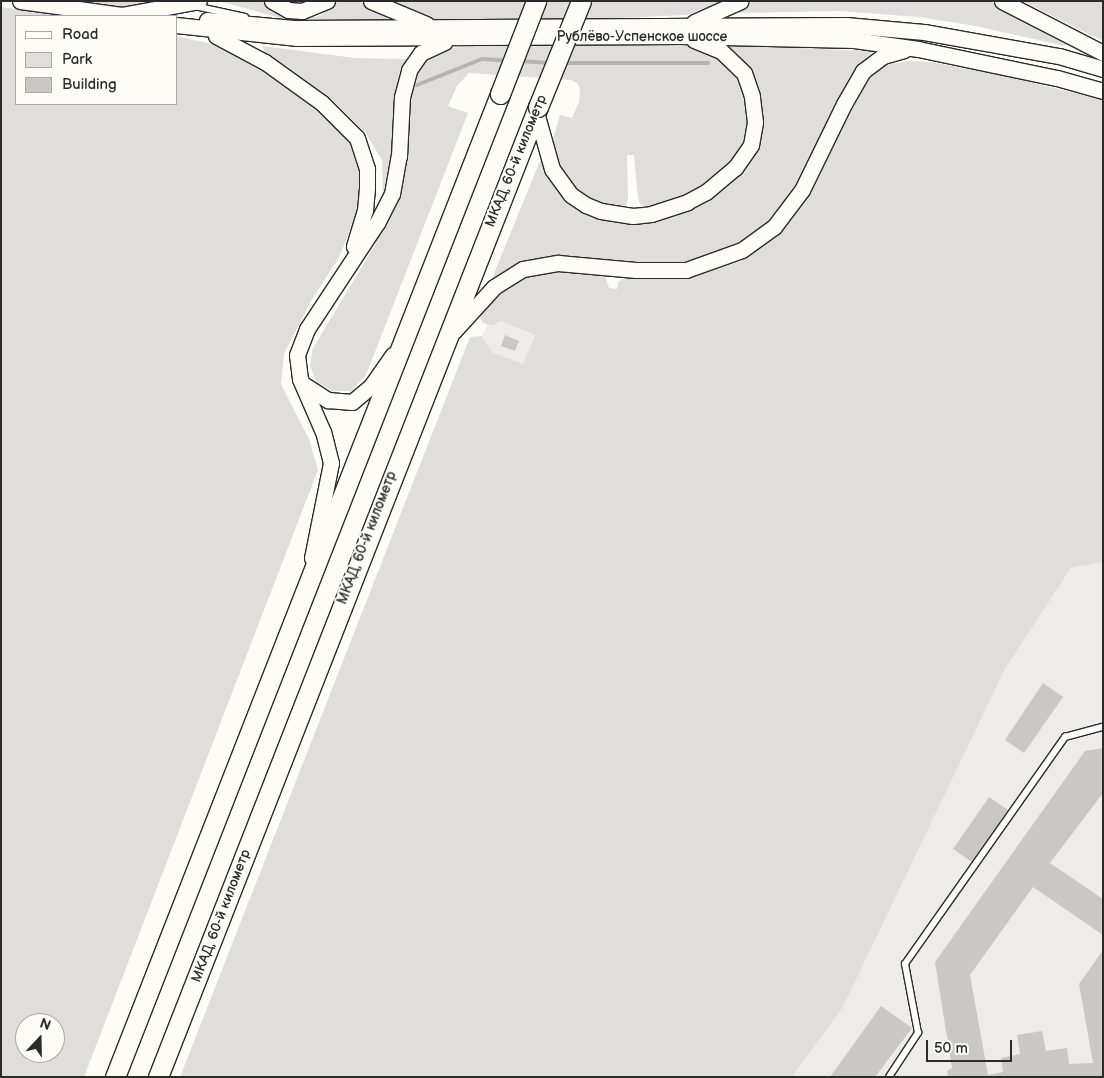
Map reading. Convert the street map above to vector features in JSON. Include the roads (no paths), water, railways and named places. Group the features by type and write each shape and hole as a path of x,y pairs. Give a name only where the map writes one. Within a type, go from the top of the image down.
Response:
{"highway":[{"path":"115,1077 536,1"},
{"name":"МКАД, 60-й километр","path":"158,1077 442,346 581,1"}],"main road":[{"path":"20,1 118,15"},
{"path":"272,1 288,10 302,10 327,1"},
{"path":"371,1 388,11 437,28"},
{"path":"685,30 741,1"},
{"path":"1002,1 1103,53"},
{"path":"130,15 194,3"},
{"path":"179,23 215,35 265,62 322,103 357,138 367,169 368,188 366,210 346,268"},
{"name":"Рублёво-Успенское шоссе","path":"179,23 297,38 453,39 846,25 924,32 1059,56 1103,70"},
{"name":"Рублёво-Успенское шоссе","path":"179,23 294,28 685,30 854,40 918,49 1058,78 1103,91"},
{"path":"537,110 552,169 572,195 586,205 601,211 634,216 651,214 688,202 706,192 735,168 751,145 754,122 749,82 740,68 721,52 685,30"},
{"path":"303,595 331,463 323,432 296,367 300,344 346,268 377,223 392,194 399,156 402,97 409,70 421,53 453,39"},
{"path":"442,346 478,302 523,269 558,263 636,270 686,270 742,250 774,227 802,190 844,104 863,71 883,56 918,49"},
{"path":"300,379 307,388 328,400 352,402 372,386 402,342"}],"lane":[{"path":"168,1 194,3 294,28"},
{"path":"889,1077 918,1033 905,964 1065,737 1103,727"}],"waterway":[{"path":"417,85 482,59 508,61"},
{"path":"520,61 550,63"},
{"path":"562,63 708,63"}]}
